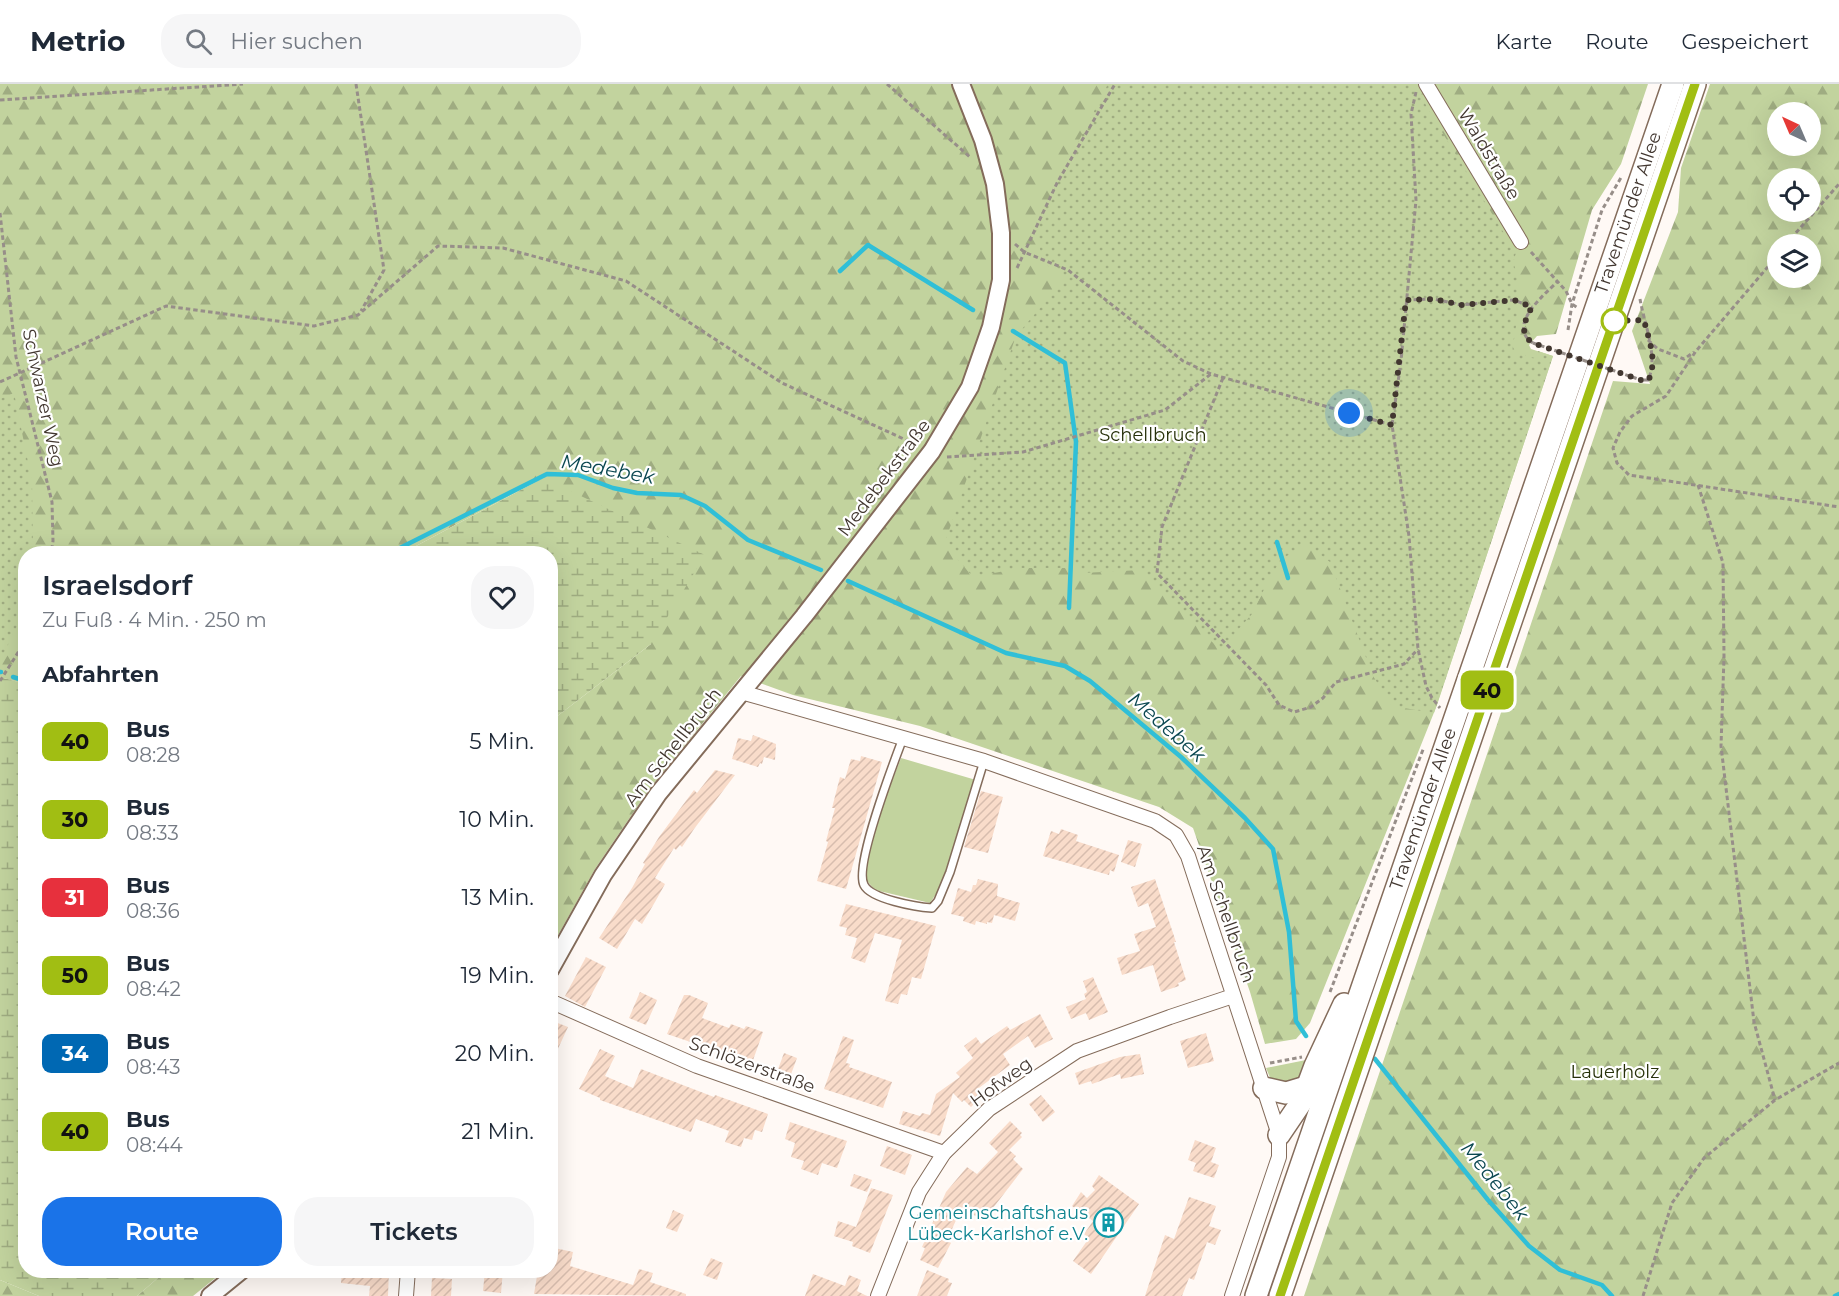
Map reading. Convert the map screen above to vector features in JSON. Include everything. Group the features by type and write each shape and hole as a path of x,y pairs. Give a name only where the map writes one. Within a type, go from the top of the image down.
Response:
{"highway":[{"name":"Travemünder Allee","path":"1256,1296 1673,84"},
{"name":"Travemünder Allee","path":"1280,1296 1695,84"},
{"path":"1279,1135 1302,1101 1306,1087 1390,906"},
{"path":"1264,1088 1286,1093 1306,1087"}],"street":[{"name":"Medebekstraße","path":"741,692 804,616 932,451 970,387 991,327 1001,280 1001,233 995,184 983,140 962,84"},
{"name":"Waldstraße","path":"1421,86 1521,242"},
{"name":"Am Schellbruch","path":"558,956 603,875 658,794 741,692 984,761 1155,821 1176,834 1188,856 1279,1135"},
{"name":"Hofweg","path":"878,1296 919,1192 944,1153 989,1109 1077,1051 1233,996"},
{"name":"Schlözerstraße","path":"558,1005 697,1066 944,1153"},
{"path":"1232,1296 1279,1157 1279,1135"},
{"path":"210,1296 232,1278"},
{"path":"406,1296 407,1278"}],"lane":[{"path":"903,738 878,807 861,874 864,886 873,895 932,908 938,901 950,872 984,761"}],"path":[{"path":"0,100 243,84"},
{"path":"356,84 384,270 358,315"},
{"path":"887,84 976,162"},
{"path":"1015,273 1057,183 1115,84"},
{"path":"1421,86 1410,114 1416,200 1392,425 1409,536 1418,649 1426,686 1440,708 1444,697"},
{"path":"1567,336 1572,304 1602,210 1625,169"},
{"path":"1795,234 1839,184"},
{"name":"Schwarzer Weg","path":"0,213 16,357 52,502 52,546"},
{"path":"1001,233 1024,252 1068,270 1183,361 1223,378 1392,425"},
{"path":"1521,242 1566,291 1572,304 1580,309"},
{"path":"0,382 166,306 314,326 358,315 438,246 503,248 626,281 782,383 945,457 1023,452 1165,410 1211,374"},
{"path":"1767,268 1696,351 1666,396 1632,416 1620,432 1613,448 1617,463 1629,475 1839,507"},
{"path":"1557,282 1532,307 1526,318 1523,330 1527,339 1533,343 1648,381 1653,371 1653,357 1640,296"},
{"path":"1406,300 1434,299 1461,305 1514,300 1532,307"},
{"path":"1648,340 1658,349 1684,359 1696,351"},
{"path":"1562,358 1566,346"},
{"path":"1223,378 1162,527 1157,573 1266,685 1279,705 1294,712 1311,707 1323,698 1336,682 1404,664 1418,649"},
{"path":"1698,485 1723,563 1724,657 1721,746 1754,1022 1775,1100"},
{"path":"0,681 18,653"},
{"path":"1330,992 1427,741"},
{"path":"1256,1065 1307,1056"},
{"path":"1643,1296 1672,1203 1704,1158 1775,1100 1839,1063"}],"green space":[{"name":"Schellbruch","path":"0,84 1648,84 1621,164 1592,210 1556,334 1537,336 1529,345 1531,349 1553,356 1437,705 1310,1023 1296,1039 1265,1044 1250,992 1193,828 1159,807 920,726 793,695 741,676 650,788 595,869 558,935 558,716 651,644 543,478 416,546 18,546 18,682 0,677"},
{"path":"1108,84 1415,84 1516,253 1513,262 1519,295 1512,353 1535,358 1538,351 1553,356 1434,713 1392,706 1373,676 1330,562 1307,545 1283,558 1271,575 1252,614 1220,650 1142,570 1082,573 1071,568 1021,568 973,577 946,546 946,539 1016,336 1064,280 1043,264 1036,229 1042,218 1040,216"},
{"name":"Lauerholz","path":"1710,84 1839,84 1839,1296 1304,1296 1613,381 1650,384 1632,331 1678,212 1681,168"},
{"path":"14,393 32,482 33,546 18,546 18,624 0,661 0,399"},
{"path":"543,478 705,555 651,644 558,716 558,546 416,546"},
{"path":"0,677 18,682 18,1278 158,1278 137,1296 39,1296 0,1280"},
{"path":"901,758 976,780 942,885 930,903 875,890 863,873 882,807"},
{"path":"1311,1059 1302,1081 1293,1085 1271,1080 1266,1068"},
{"path":"158,1278 215,1278 193,1296 137,1296"},
{"path":"0,1280 39,1296 0,1296"}],"building":[{"path":"753,735 776,744 775,760 764,757 762,764 760,763 758,767 732,759 738,738 751,741"},
{"path":"861,756 882,762 846,889 817,881 828,842 826,841 835,808 832,808 840,777 845,779 851,759 860,761"},
{"path":"715,770 735,775 682,847 680,845 676,850 674,848 655,878 665,884 642,924 635,919 617,949 599,938 632,888 645,864 643,863 659,837 694,790 697,793"},
{"path":"981,791 1003,797 988,853 964,847"},
{"path":"1061,829 1078,835 1076,841 1119,855 1114,872 1110,870 1109,875 1043,856 1051,831 1059,834"},
{"path":"1128,840 1142,844 1135,867 1121,862"},
{"path":"978,879 998,884 997,896 1020,903 1015,921 994,915 992,923 976,921 975,925 963,921 964,917 951,914 958,888 971,892"},
{"path":"1155,879 1186,980 1178,983 1179,986 1161,992 1153,965 1122,975 1117,958 1140,951 1134,934 1156,927 1148,903 1138,907 1131,887"},
{"path":"846,904 936,926 921,979 912,977 907,995 901,994 898,1004 885,1001 902,940 875,933 865,963 851,958 857,938 845,935 847,928 839,926"},
{"path":"586,957 606,967 585,1007 565,996"},
{"path":"1093,977 1108,1012 1089,1020 1086,1013 1071,1019 1066,1007 1086,999 1084,994 1087,992 1083,981"},
{"path":"640,992 657,1000 646,1025 629,1018"},
{"path":"684,995 708,1003 702,1018 729,1028 731,1024 763,1032 752,1063 667,1034"},
{"path":"1040,1014 1053,1039 1035,1048 1028,1036 1003,1054 1010,1065 976,1090 982,1096 971,1107 953,1093 940,1136 899,1124 903,1111 920,1116 922,1113 930,1115 936,1094 960,1077 956,1073 973,1058 964,1046 976,1037 981,1044 1007,1026 1010,1030"},
{"path":"558,1023 568,1027 558,1049"},
{"path":"1206,1033 1214,1061 1188,1068 1180,1041"},
{"path":"843,1036 854,1040 846,1063 850,1064 849,1067 892,1082 883,1108 824,1089"},
{"path":"600,1049 615,1056 605,1076 633,1088 641,1069 714,1097 715,1095 768,1114 762,1132 755,1130 752,1140 744,1138 741,1147 725,1142 729,1131 696,1119 691,1132 600,1100 579,1089"},
{"path":"784,1053 797,1058 790,1077 777,1072"},
{"path":"1140,1054 1144,1074 1121,1079 1120,1074 1092,1084 1091,1081 1079,1085 1075,1073 1120,1057"},
{"path":"1041,1095 1055,1112 1043,1122 1029,1104"},
{"path":"1010,1121 1022,1133 1020,1135 1022,1137 1009,1150 1016,1156 1013,1159 1023,1169 983,1221 962,1207 947,1240 951,1243 938,1268 920,1260 925,1248 922,1247 946,1192 967,1167 977,1174 998,1152 989,1143"},
{"path":"790,1122 847,1141 837,1168 822,1163 818,1175 801,1169 804,1161 791,1157 795,1143 785,1139"},
{"path":"1195,1140 1216,1148 1211,1162 1219,1165 1214,1178 1193,1171 1196,1163 1188,1160"},
{"path":"887,1146 912,1155 905,1175 880,1166"},
{"path":"854,1174 872,1180 867,1192 850,1186"},
{"name":"Gemeinschaftshaus Lübeck-Karlshof e.V.","path":"1099,1175 1139,1204 1091,1274 1073,1261 1089,1238 1084,1234 1093,1221 1072,1206 1081,1192 1087,1198 1095,1190 1092,1186"},
{"path":"871,1188 893,1195 870,1253 852,1246 853,1242 834,1236 838,1221 856,1227"},
{"path":"1189,1197 1216,1206 1209,1226 1221,1230 1215,1245 1207,1242 1194,1280 1189,1278 1182,1296 1145,1296 1165,1235 1174,1239"},
{"path":"673,1210 684,1215 677,1232 666,1228"},
{"path":"558,1249 573,1252 570,1266 633,1285 639,1269 653,1273 650,1282 686,1294 686,1296 534,1294 537,1278 558,1278"},
{"path":"711,1258 723,1263 717,1280 703,1275"},
{"path":"927,1270 949,1279 948,1282 952,1283 947,1296 917,1296"},
{"path":"813,1274 845,1286 849,1275 861,1280 857,1291 867,1296 805,1296"},
{"path":"341,1278 389,1278 388,1296 369,1296 370,1286 341,1283"},
{"path":"432,1278 452,1279 451,1296 431,1296"},
{"path":"484,1278 502,1278 501,1293 483,1291"}],"waterway":[{"path":"840,271 868,245 973,310"},
{"path":"1013,331 1065,363 1076,442 1069,608"},
{"name":"Medebek","path":"404,546 547,474 578,475 613,488 637,493 681,495 705,506 748,540 821,570"},
{"path":"1277,542 1288,578"},
{"name":"Medebek","path":"848,581 1006,653 1065,666 1090,681 1181,757 1245,818 1273,849 1289,932 1296,1021 1306,1036"},
{"name":"Medebek","path":"13,677 18,679"},
{"name":"Medebek","path":"1375,1059 1488,1200 1529,1246 1560,1270 1602,1285 1612,1296"},
{"name":"Medebek","path":"1835,1296 1839,1294"}],"bus line":[{"name":"40","path":"1280,1296 1695,84"}],"place":[{"name":"Gemeinschaftshaus Lübeck-Karlshof e.V.","path":"1109,1223"}],"route":[{"path":"1349,413 1392,425 1401,361 1406,300 1434,299 1461,305 1514,300 1532,307 1523,330 1527,339 1533,343 1648,381 1653,371 1653,357 1644,320 1614,321"}]}
